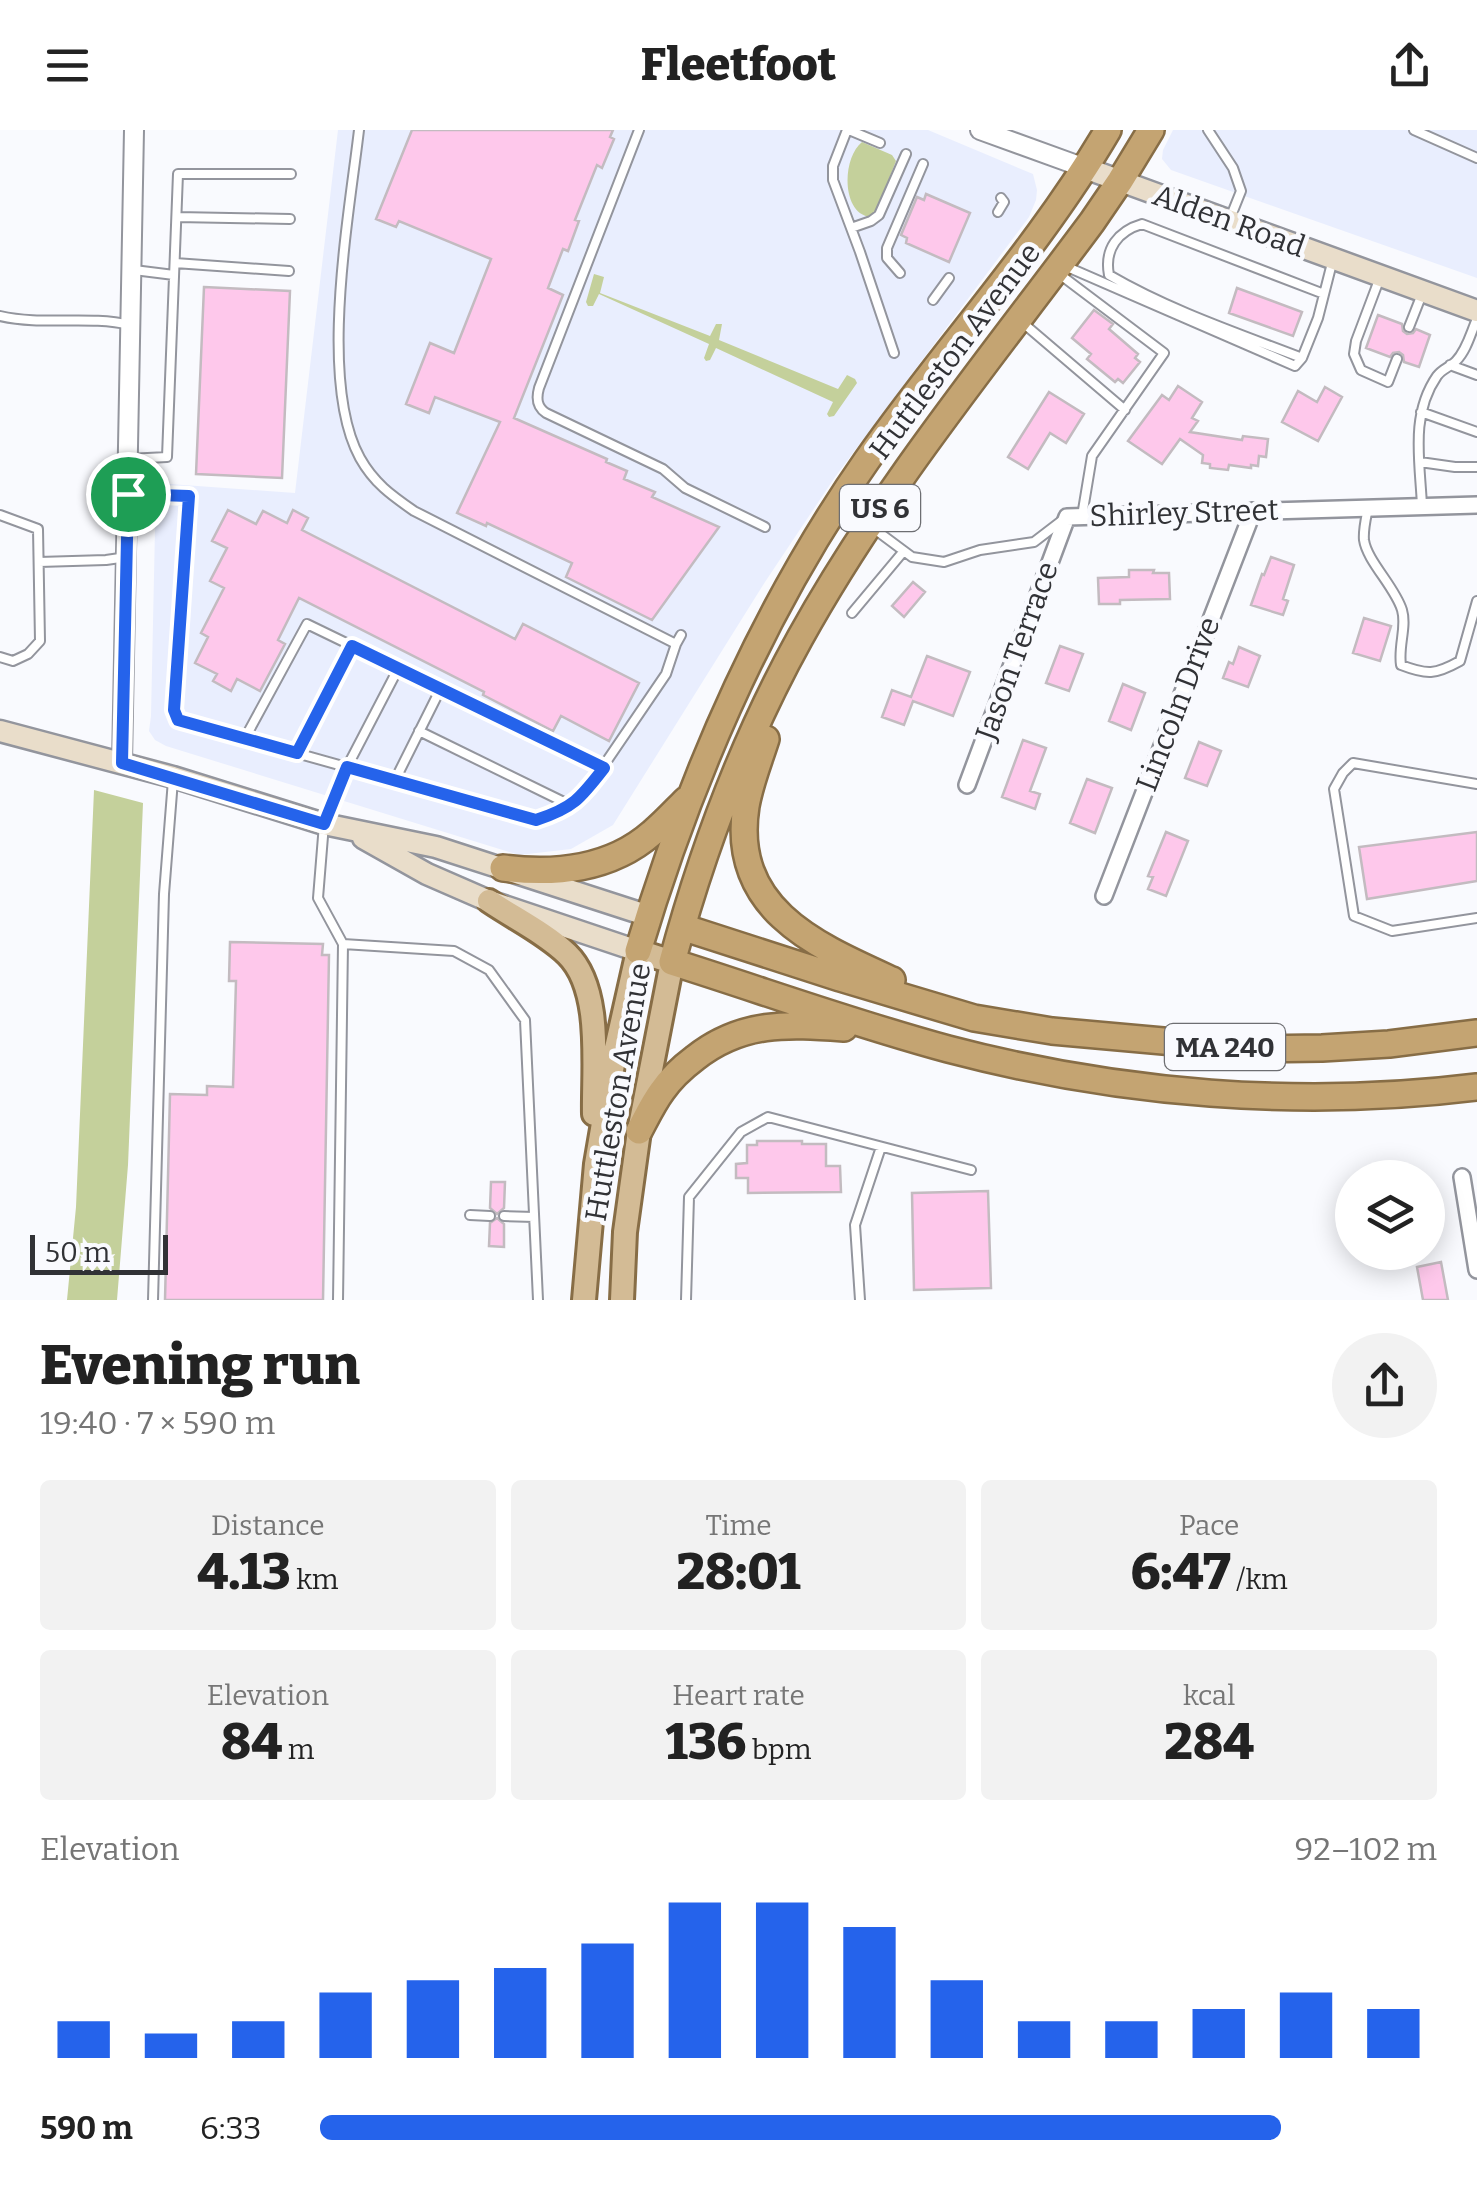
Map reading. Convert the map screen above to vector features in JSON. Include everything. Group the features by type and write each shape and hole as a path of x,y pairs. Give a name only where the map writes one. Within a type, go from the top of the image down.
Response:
{"highway":[{"name":"Huttleston Avenue","path":"638,951 693,793 756,644 831,514 886,434 1027,250 1108,130"},
{"name":"Huttleston Avenue","path":"672,962 728,791 797,642 906,470 1058,268 1151,130"},
{"path":"797,642 749,791 745,844 755,879 780,918 804,936 838,956 974,1018"},
{"path":"503,868 530,872 563,870 618,855 650,834 693,793"},
{"name":"MA 240","path":"682,928 974,1018 1102,1037 1252,1049 1389,1044 1477,1033"},
{"name":"MA 240","path":"672,962 884,1030 1017,1065 1098,1079 1252,1096 1319,1098 1391,1096 1477,1087"},
{"path":"638,1131 677,1074 723,1040 764,1026 884,1030"}],"main road":[{"name":"Alden Road","path":"1085,168 1477,311"},
{"path":"0,731 173,777 324,824 436,847 648,916"},
{"path":"350,830 427,874 488,902 638,951"},
{"path":"488,902 566,953 584,977 592,1007 596,1164"},
{"name":"MA 240","path":"648,916 682,928"},
{"name":"MA 240","path":"638,951 672,962"},
{"name":"Huttleston Avenue","path":"584,1300 596,1164 638,951"},
{"name":"Huttleston Avenue","path":"622,1300 627,1215 638,1131 672,962"}],"street":[{"path":"122,763 134,130"},
{"name":"Alden Road","path":"980,130 1085,168"},
{"name":"Shirley Street","path":"1075,516 1477,505"},
{"name":"Lincoln Drive","path":"1104,896 1253,511"},
{"name":"Jason Terrace","path":"967,785 1075,516"},
{"path":"1462,1176 1477,1270"}],"lane":[{"path":"359,130 342,280 338,368 344,415 358,456 381,488 414,511 676,644"},
{"path":"639,130 539,388 538,405 546,413 663,469 686,488 765,526"},
{"path":"880,143 848,130 832,172 894,353"},
{"path":"1208,130 1233,168 1241,191 1229,220"},
{"path":"1414,130 1477,158"},
{"path":"852,228 879,215 906,154"},
{"path":"900,272 888,258 887,248 922,164"},
{"path":"128,459 168,458 178,174 291,174"},
{"path":"998,212 1004,202 1001,198"},
{"path":"177,217 290,219"},
{"path":"1302,358 1176,309 1109,275 1110,250 1128,228 1142,224 1324,294"},
{"path":"1058,268 1294,366 1302,358 1318,318 1334,258"},
{"path":"175,263 289,271"},
{"path":"1058,268 1164,353 1092,456 1075,516"},
{"path":"131,270 174,275"},
{"path":"1380,276 1354,354 1360,370 1388,382 1397,360"},
{"path":"933,300 950,278"},
{"path":"929,285 940,290"},
{"path":"1410,327 1423,291"},
{"path":"0,316 130,324"},
{"path":"1422,506 1418,430 1422,404 1439,372 1464,350 1477,318"},
{"path":"1019,320 1125,410"},
{"path":"1450,365 1477,375"},
{"path":"1421,412 1477,432"},
{"path":"1420,462 1477,467"},
{"path":"128,494 189,496 174,710 178,720 536,820 564,811 604,768 666,674 682,634"},
{"path":"1368,508 1364,540 1401,606 1404,620 1400,664 1423,673 1442,672 1460,661 1477,601"},
{"path":"0,516 38,530 40,641 28,654 13,661 0,657"},
{"name":"Shirley Street","path":"903,552 944,562 980,550 1034,542 1075,516"},
{"path":"852,612 903,552 869,524"},
{"path":"38,562 126,557"},
{"path":"245,738 307,624 604,768"},
{"path":"297,753 352,646"},
{"path":"338,1300 343,944 318,898 324,824 347,767 398,670"},
{"path":"394,780 440,690"},
{"path":"419,731 570,805"},
{"path":"1477,784 1353,762 1334,789 1354,916 1392,931 1477,918"},
{"path":"153,1300 164,894 173,777"},
{"path":"343,944 454,951 489,970 526,1020 538,1300"},
{"path":"686,1300 689,1197 741,1132 768,1117 971,1170"},
{"path":"860,1300 854,1225 881,1147"},
{"path":"470,1215 490,1216"},
{"path":"504,1216 534,1217"}],"shaded area":[{"path":"338,130 928,130 1033,174 1037,190 1029,217 835,477 613,825 571,849 519,855 166,746 149,731 156,483 295,493"},
{"path":"1173,130 1477,130 1477,278 1171,170 1162,159"}],"green space":[{"path":"862,142 892,155 896,161 870,217 854,206 849,196 848,172"},
{"path":"594,274 604,277 600,293 710,336 716,324 722,324 719,340 838,389 847,375 857,383 834,416 829,417 833,402 716,348 706,361 709,344 599,294 593,306 588,306"},
{"path":"94,790 143,803 128,1165 117,1300 67,1300 76,1207"}],"building":[{"path":"412,130 613,130 610,137 614,139 602,168 597,165 575,220 579,221 568,251 563,249 548,288 563,295 514,418 607,459 606,462 627,471 624,479 655,492 652,497 719,527 652,620 566,577 572,563 457,513 500,422 435,397 429,413 406,404 430,343 454,353 491,259 399,221 396,227 376,219"},
{"path":"926,194 970,213 949,262 906,243 907,238 901,235 917,197 924,200"},
{"path":"204,287 290,291 282,478 196,474"},
{"path":"1237,288 1302,312 1293,336 1229,313"},
{"path":"1094,310 1113,324 1109,329 1138,354 1135,358 1140,362 1123,383 1118,379 1115,382 1087,359 1091,354 1072,338"},
{"path":"1378,315 1402,324 1407,334 1416,329 1430,335 1419,367 1404,362 1399,352 1390,357 1366,348"},
{"path":"1178,386 1202,402 1192,418 1198,421 1190,432 1242,440 1243,436 1268,439 1266,457 1259,456 1258,466 1210,468 1210,464 1202,463 1203,455 1180,439 1162,464 1128,441 1162,395 1169,400"},
{"path":"1325,387 1342,397 1318,441 1282,422 1298,391 1317,402"},
{"path":"1049,392 1084,414 1066,443 1050,433 1028,469 1008,457"},
{"path":"228,510 256,524 263,511 287,523 293,510 308,518 302,530 515,639 523,624 639,683 609,741 561,716 553,731 299,598 278,640 285,644 260,691 237,679 231,691 213,681 217,674 195,663 208,637 201,633 224,588 210,581 227,548 212,541"},
{"path":"1271,557 1294,565 1283,599 1288,601 1283,615 1251,605"},
{"path":"1129,570 1169,573 1170,599 1099,604 1098,578 1129,577"},
{"path":"913,582 925,592 904,617 892,606"},
{"path":"1364,618 1391,626 1380,661 1353,653"},
{"path":"1060,646 1083,654 1069,691 1046,683"},
{"path":"1239,647 1260,656 1248,687 1223,678"},
{"path":"927,656 970,672 953,716 913,701 904,725 882,717 892,690 911,697"},
{"path":"1123,684 1145,693 1131,730 1109,721"},
{"path":"1023,740 1046,748 1030,791 1040,794 1035,809 1002,797"},
{"path":"1199,742 1221,751 1207,786 1185,778"},
{"path":"1087,779 1112,788 1095,833 1070,823"},
{"path":"1166,832 1188,841 1166,896 1148,889 1153,877 1148,876"},
{"path":"1477,832 1477,881 1367,899 1359,847"},
{"path":"230,942 323,944 322,955 329,955 323,1300 165,1300 170,1094 207,1095 207,1086 233,1087 236,981 229,981"},
{"path":"757,1141 826,1144 826,1166 840,1166 841,1192 748,1193 748,1178 736,1178 736,1164 747,1163 747,1145 757,1145"},
{"path":"491,1182 505,1182 504,1208 497,1214 490,1208"},
{"path":"988,1191 991,1288 914,1290 912,1193"},
{"path":"497,1218 504,1224 504,1247 489,1246 490,1223"},
{"path":"1418,1270 1442,1270 1448,1300 1423,1300"}],"route":[{"path":"128,494 189,496 174,710 178,720 297,753 352,646 604,768 564,811 536,820 347,767 324,824 122,763 128,494"}]}
